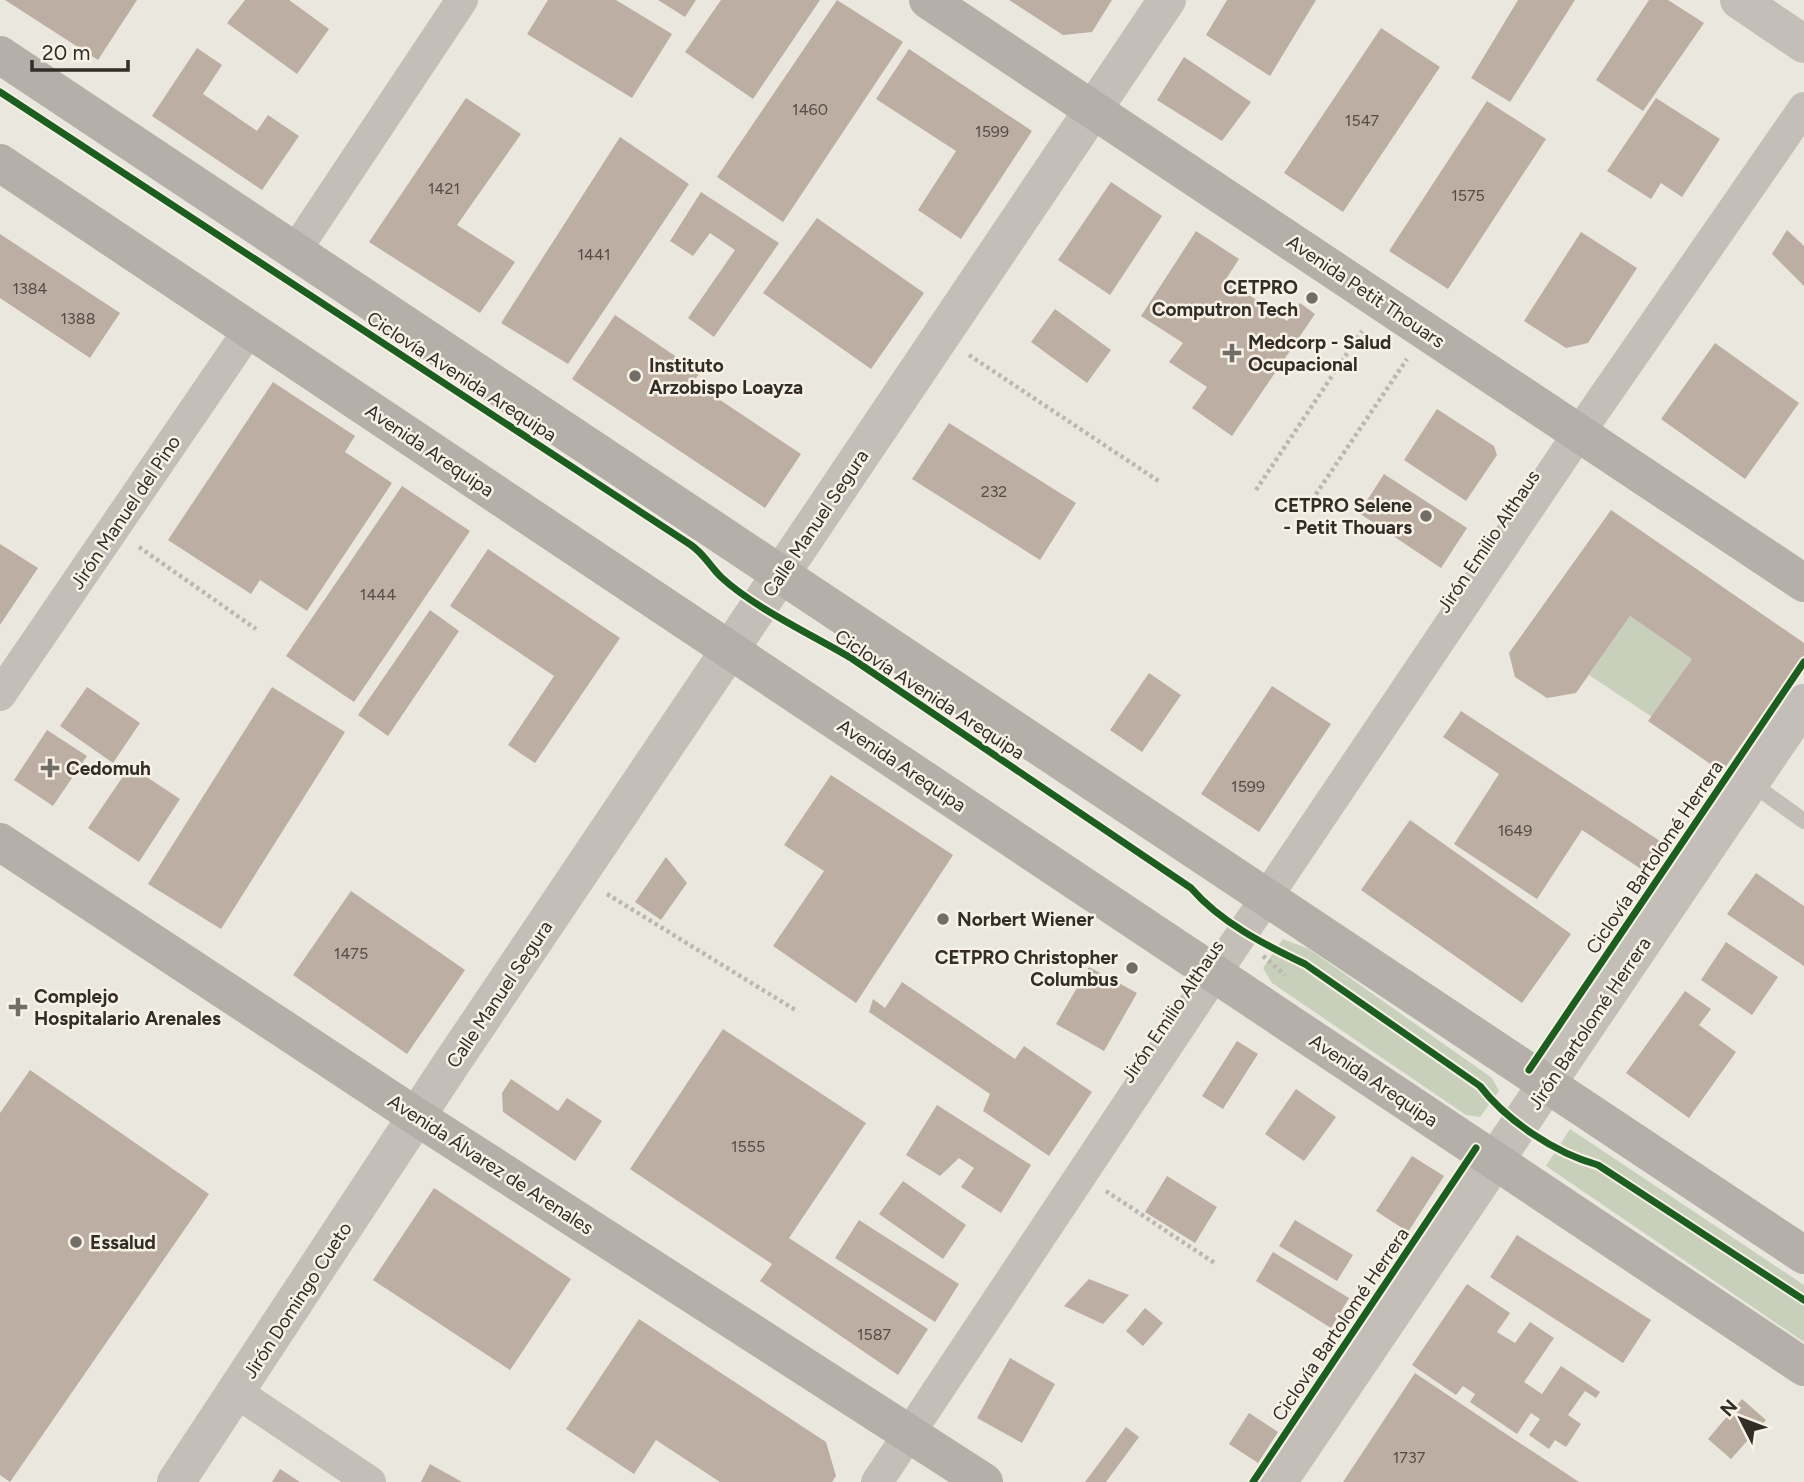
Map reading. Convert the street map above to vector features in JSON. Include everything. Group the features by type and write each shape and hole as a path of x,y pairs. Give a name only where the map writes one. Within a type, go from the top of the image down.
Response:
{"main road":[{"name":"Avenida Petit Thouars","path":"928,0 1804,583"},
{"path":"0,55 1804,1255"},
{"name":"Avenida Arequipa","path":"0,163 1804,1367"},
{"name":"Avenida Álvarez de Arenales","path":"0,842 416,1117 984,1482"}],"street":[{"path":"295,251 462,0"},
{"name":"Calle Manuel Segura","path":"416,1117 1167,0"},
{"path":"1739,0 1804,44"},
{"name":"Jirón Emilio Althaus","path":"877,1482 1579,433 1804,108"},
{"name":"Jirón Manuel del Pino","path":"0,695 249,330"},
{"name":"Jirón Bartolomé Herrera","path":"1278,1482 1804,703"},
{"name":"Jirón Domingo Cueto","path":"176,1482 416,1117"},
{"path":"236,1392 370,1482"}],"lane":[{"path":"1751,783 1804,821"}],"path":[{"path":"1256,491 1382,302"},
{"path":"1308,506 1426,331"},
{"path":"940,336 1160,482"},
{"path":"113,529 256,629"},
{"path":"578,876 797,1011"},
{"path":"1081,1174 1216,1264"}],"green space":[{"path":"1630,616 1692,659 1652,717 1589,675"},
{"path":"1283,939 1309,949 1492,1078 1499,1091 1480,1117 1466,1115 1272,983 1263,968"},
{"path":"1570,1129 1804,1285 1804,1342 1546,1166"}],"building":[{"path":"5,0 137,0 98,60"},
{"path":"245,0 289,0 329,29 297,74 227,23"},
{"path":"548,0 616,0 672,34 632,98 527,34"},
{"path":"658,0 696,0 685,17"},
{"path":"721,0 820,0 753,99 685,52"},
{"path":"837,0 903,42 783,222 717,177"},
{"path":"1009,0 1112,0 1092,32 1063,35"},
{"path":"1227,0 1316,0 1270,76 1206,35"},
{"path":"1518,0 1575,0 1510,102 1471,78"},
{"path":"1649,0 1668,0 1704,23 1643,111 1596,80"},
{"path":"1381,28 1440,67 1343,212 1284,173"},
{"path":"197,48 222,65 203,94 257,131 268,115 299,136 262,190 152,116"},
{"path":"909,49 1032,131 961,239 918,210 956,151 876,99"},
{"path":"1184,57 1251,102 1222,141 1157,100"},
{"path":"466,98 521,134 457,225 515,262 480,313 369,242"},
{"path":"1656,98 1720,139 1682,197 1661,183 1651,199 1607,171"},
{"path":"1487,101 1546,139 1448,289 1389,251"},
{"path":"620,137 689,184 568,364 501,323"},
{"path":"1111,182 1162,216 1110,295 1058,260"},
{"path":"701,192 779,243 714,337 688,318 735,250 710,233 693,256 670,241"},
{"path":"817,218 924,293 871,369 763,293"},
{"path":"1787,230 1804,246 1804,286 1772,254"},
{"name":"Medcorp - Salud Ocupacional","path":"1196,231 1239,259 1226,279 1287,321 1300,303 1315,314 1232,436 1192,408 1207,387 1169,362 1183,343 1141,316"},
{"path":"1581,232 1637,268 1588,343 1566,348 1524,321"},
{"path":"0,234 120,313 90,358 0,298"},
{"path":"1055,309 1111,350 1087,383 1031,342"},
{"path":"615,315 700,373 693,382 801,454 765,508 572,379"},
{"path":"1715,343 1799,403 1745,479 1661,419"},
{"path":"273,382 355,436 345,452 392,483 307,611 260,580 251,594 168,540"},
{"path":"1437,409 1494,446 1497,455 1466,501 1404,460"},
{"path":"949,423 1076,503 1040,560 912,479"},
{"path":"1384,474 1467,528 1441,568 1359,513"},
{"path":"402,486 470,531 354,702 286,656"},
{"path":"1611,510 1804,643 1804,655 1722,772 1648,721 1692,659 1630,616 1576,693 1547,698 1515,677 1509,653"},
{"path":"0,544 38,568 0,625"},
{"path":"488,549 620,638 535,763 508,745 554,676 450,606"},
{"path":"430,610 459,631 388,736 358,715"},
{"path":"1149,673 1181,695 1142,752 1110,730"},
{"path":"1272,686 1331,724 1259,832 1201,794"},
{"path":"87,687 140,723 113,763 60,726"},
{"path":"272,687 345,732 221,929 148,884"},
{"path":"1461,711 1663,843 1644,871 1582,830 1537,899 1454,844 1499,774 1443,737"},
{"name":"Cedomuh","path":"47,730 87,756 53,806 14,780"},
{"path":"130,766 180,799 139,862 88,828"},
{"path":"831,775 953,855 856,1003 773,946 824,871 784,845"},
{"path":"1410,820 1571,934 1522,1003 1361,890"},
{"path":"666,857 687,883 661,920 635,902"},
{"path":"1756,873 1804,906 1804,966 1727,914"},
{"path":"351,891 465,970 407,1054 293,975"},
{"path":"1726,942 1778,977 1752,1015 1701,980"},
{"path":"1089,967 1137,993 1104,1051 1056,1024"},
{"path":"902,982 1015,1059 1024,1046 1092,1092 1049,1156 983,1111 990,1094 869,1012 873,999 885,1008"},
{"path":"1685,991 1711,1009 1699,1025 1736,1052 1689,1118 1626,1073"},
{"path":"723,1029 866,1123 789,1238 928,1329 898,1375 760,1281 772,1264 630,1169"},
{"path":"1237,1041 1258,1054 1223,1109 1202,1096"},
{"path":"30,1070 209,1194 10,1482 0,1475 0,1113"},
{"path":"511,1079 558,1111 567,1098 602,1121 575,1161 503,1112 502,1093"},
{"path":"1296,1089 1336,1117 1304,1161 1265,1134"},
{"path":"937,1105 1031,1165 1001,1213 961,1187 974,1168 959,1158 940,1176 906,1155"},
{"path":"1412,1156 1444,1176 1408,1232 1376,1211"},
{"path":"1167,1176 1217,1207 1195,1243 1145,1212"},
{"path":"903,1181 966,1225 943,1259 879,1214"},
{"path":"434,1188 571,1279 510,1370 373,1280"},
{"path":"859,1220 959,1284 935,1322 835,1258"},
{"path":"1295,1220 1353,1255 1337,1281 1279,1246"},
{"path":"1517,1235 1651,1320 1623,1363 1490,1277"},
{"path":"1273,1252 1349,1298 1331,1328 1256,1281"},
{"path":"1089,1279 1129,1295 1103,1324 1064,1306"},
{"path":"1467,1284 1510,1313 1497,1332 1515,1343 1530,1322 1554,1338 1524,1382 1542,1394 1561,1366 1600,1392 1596,1398 1585,1391 1568,1415 1581,1424 1566,1447 1555,1440 1549,1449 1529,1435 1540,1419 1531,1413 1517,1434 1470,1402 1475,1394 1463,1386 1456,1395 1412,1365"},
{"path":"1145,1308 1163,1323 1143,1346 1126,1331"},
{"path":"639,1319 826,1442 836,1476 832,1482 720,1482 656,1440 634,1474 566,1429"},
{"path":"1010,1358 1055,1384 1022,1443 977,1418"},
{"path":"1415,1373 1503,1432 1579,1482 1343,1482"},
{"path":"1742,1399 1766,1420 1731,1459 1708,1439"},
{"path":"1249,1413 1278,1432 1258,1463 1229,1444"},
{"path":"1126,1427 1139,1437 1106,1482 1085,1482"},
{"path":"430,1464 462,1482 421,1482"},
{"path":"280,1469 300,1482 272,1482"}],"cycle path":[{"name":"Ciclovía Avenida Arequipa","path":"0,92 691,545 721,577 749,599 851,658 1191,888 1229,922 1259,941 1305,964 1480,1086 1504,1111 1533,1134 1565,1153 1598,1165 1804,1300"},
{"name":"Ciclovía Bartolomé Herrera","path":"1529,1070 1804,662"},
{"name":"Ciclovía Bartolomé Herrera","path":"1253,1482 1476,1148"}],"place":[{"name":"CETPRO Computron Tech","path":"1312,298"},
{"name":"Medcorp - Salud Ocupacional","path":"1232,353"},
{"name":"Instituto Arzobispo Loayza","path":"635,376"},
{"name":"CETPRO Selene - Petit Thouars","path":"1426,516"},
{"name":"Cedomuh","path":"50,768"},
{"name":"Norbert Wiener","path":"943,919"},
{"name":"CETPRO Christopher Columbus","path":"1132,968"},
{"name":"Complejo Hospitalario Arenales","path":"18,1007"},
{"name":"Essalud","path":"76,1242"}]}
